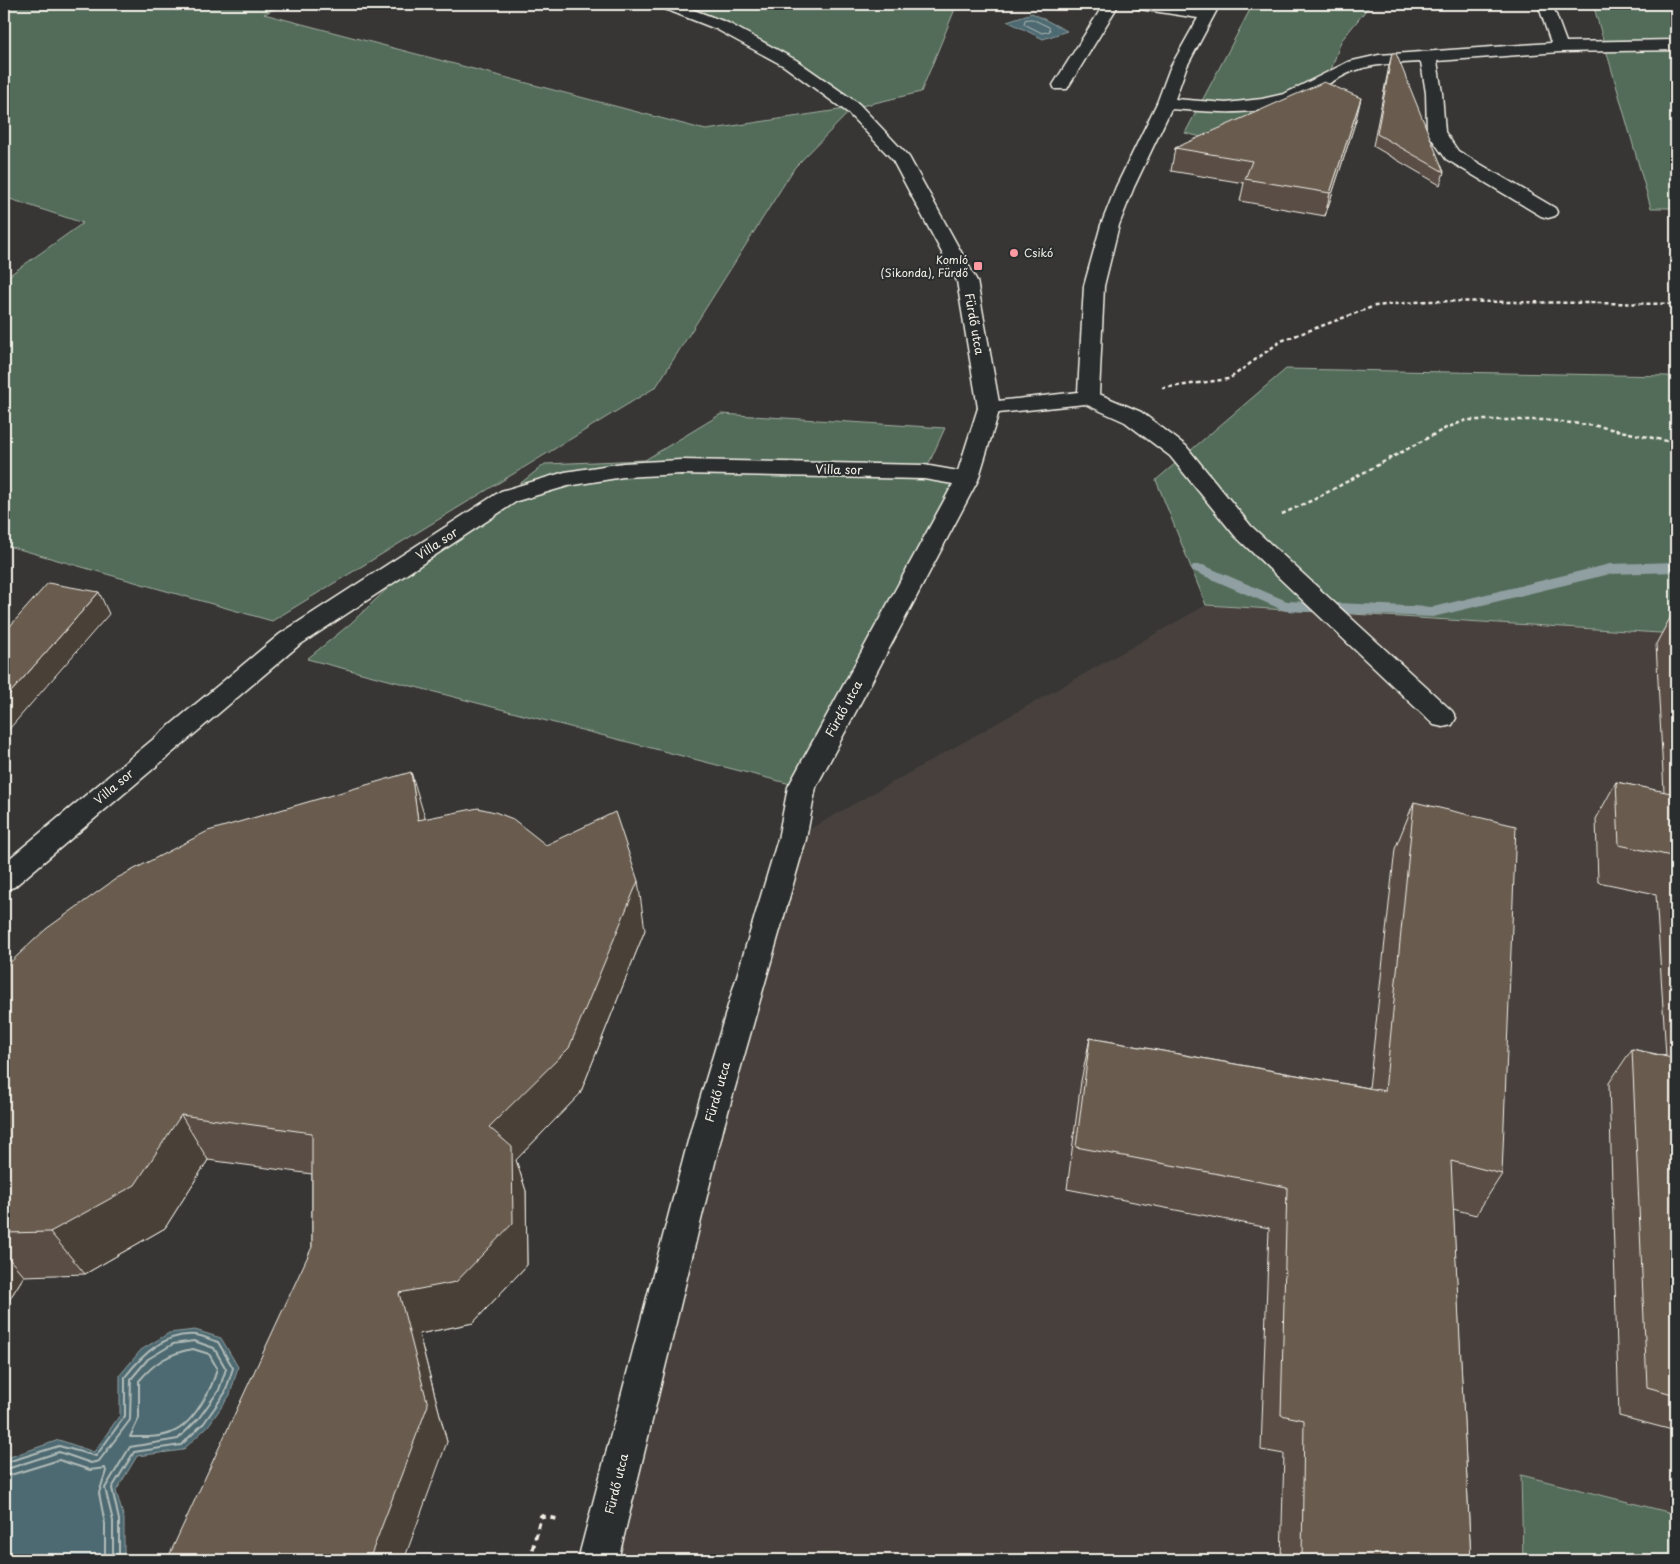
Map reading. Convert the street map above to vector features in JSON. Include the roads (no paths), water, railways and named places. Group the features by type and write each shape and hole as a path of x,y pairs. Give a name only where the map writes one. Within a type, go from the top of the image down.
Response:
{"street":[{"name":"Fürdő utca","path":"598,1560 708,1126 792,839 802,787 967,480 989,408 967,280 900,157 853,108 790,63 722,26 665,4"},
{"path":"1061,85 1111,4"},
{"path":"1088,397 1094,286 1110,226 1165,103 1178,68 1210,9 1140,4"},
{"path":"1545,4 1560,47"},
{"path":"1165,103 1226,108 1262,104 1289,98 1354,65 1379,60 1560,47 1676,45"},
{"path":"1428,56 1434,93 1436,132 1452,155 1548,212"},
{"path":"989,408 1088,397 1133,417 1178,450 1243,531 1443,718"},
{"name":"Villa sor","path":"4,879 289,640 510,496 565,479 623,470 681,468 924,472 967,480"}],"water":[{"path":"1032,13 1067,31 1043,39 1007,21"},
{"path":"195,1330 221,1338 238,1367 230,1395 208,1426 183,1450 137,1456 116,1491 124,1519 124,1560 4,1560 4,1459 59,1440 94,1452 120,1415 120,1375 141,1350 169,1333"}],"waterway":[{"path":"1198,568 1285,606 1433,612 1610,569 1676,567"}],"place":[{"name":"Csikó","path":"1014,253"},
{"name":"Komló (Sikonda), Fürdő","path":"978,266"}]}
